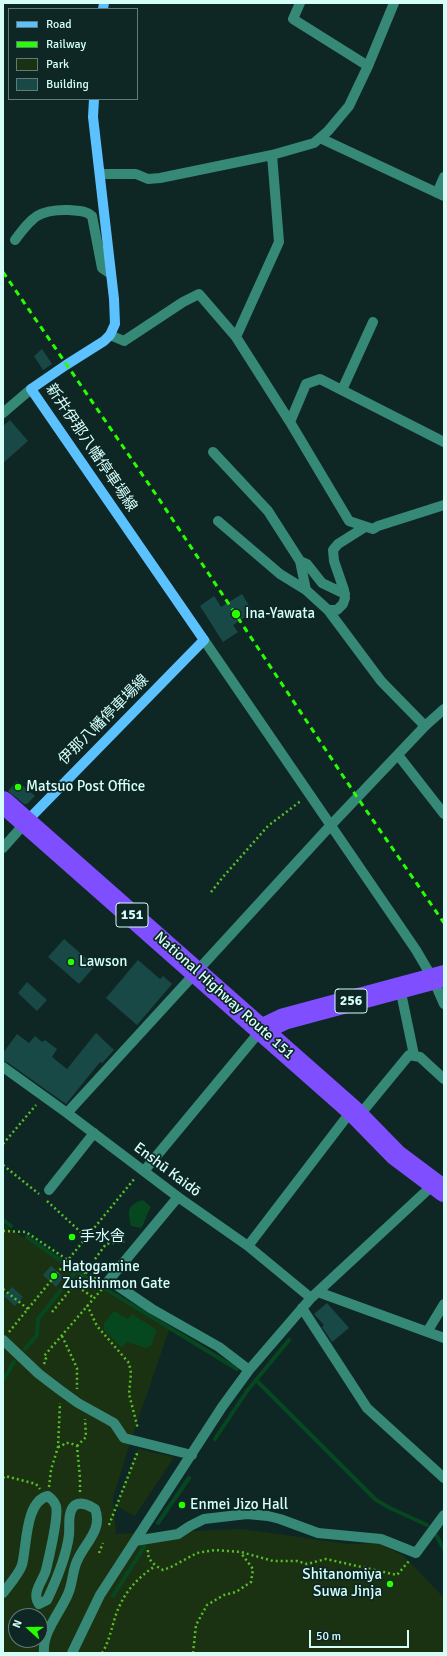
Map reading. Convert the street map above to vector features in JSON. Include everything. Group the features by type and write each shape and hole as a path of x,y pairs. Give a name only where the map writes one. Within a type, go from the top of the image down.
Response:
{"highway":[{"name":"National Highway Route 151","path":"3,802 355,1113 396,1155 439,1187"},
{"name":"256","path":"261,1030 284,1019 438,978"}],"main road":[{"path":"94,100 93,117 111,274 114,324 110,336"},
{"name":"新井伊那八幡停車場線","path":"110,336 31,389 204,640"},
{"name":"伊那八幡停車場線","path":"26,822 204,640"}],"street":[{"path":"300,3 293,19 368,66"},
{"path":"100,174 136,174 148,179 160,178 272,155 314,143 348,106 368,66 394,3"},
{"path":"320,138 441,194 444,177"},
{"path":"236,337 279,242 272,155"},
{"path":"15,240 25,226 36,216 51,210 86,211 92,216 102,268 111,274"},
{"path":"110,336 124,341 183,302 199,294 236,337 290,422 349,522 373,529 378,526 444,505"},
{"path":"342,390 373,322"},
{"path":"290,422 306,384 320,379 444,442"},
{"path":"3,413 31,389"},
{"path":"213,452 268,511 300,561 306,590"},
{"path":"218,521 280,574 306,590 328,610 381,681 425,726"},
{"path":"328,610 337,610 343,604 345,598 334,561 333,550 338,544 364,526"},
{"path":"300,561 307,564 322,583 345,594"},
{"path":"204,640 416,950 438,978 444,1004"},
{"path":"67,1113 330,825 425,726 444,709"},
{"path":"398,755 444,814"},
{"path":"3,848 26,822"},
{"path":"400,988 414,1055"},
{"path":"143,1171 261,1030"},
{"path":"248,1246 355,1113 409,1055 420,1057 444,1079"},
{"name":"Enshū Kaidō","path":"3,1067 94,1133 178,1198 248,1246 314,1295 444,1338"},
{"path":"49,1190 94,1133"},
{"path":"72,1653 100,1596 222,1407 249,1370 314,1295 439,1187"},
{"path":"178,1198 109,1280 152,1309 219,1347 249,1370"},
{"path":"427,1332 444,1304"},
{"path":"302,1308 367,1408 444,1478"},
{"path":"3,1340 39,1374 60,1390 78,1403 114,1423 124,1438 192,1455"},
{"path":"3,1593 21,1566 33,1510 43,1497 48,1496 53,1499 56,1507 55,1526 45,1571 36,1591 36,1600 40,1604 48,1600 66,1554 70,1513 74,1506 86,1504 96,1509 98,1524 76,1563 68,1593 44,1640 44,1653"},
{"path":"135,1541 178,1534 204,1519 247,1514 280,1519 318,1533 381,1539 416,1553 444,1515"}],"path":[{"path":"211,892 268,826 310,794"},
{"path":"3,1144 44,1096"},
{"path":"12,1327 143,1171"},
{"path":"3,1231 26,1232 67,1260 83,1273 100,1282"},
{"path":"95,1259 106,1244 144,1239"},
{"path":"52,1312 83,1273"},
{"path":"74,1284 94,1298"},
{"path":"3,1289 28,1308"},
{"path":"44,1356 103,1289"},
{"path":"87,1306 97,1326 128,1363 131,1373 129,1394 132,1411 141,1442 109,1526"},
{"path":"61,1335 77,1368 78,1403 85,1417 86,1437 77,1446"},
{"path":"48,1496 52,1470 58,1447 60,1390"},
{"path":"58,1447 65,1443 70,1443 77,1446"},
{"path":"77,1446 80,1478 79,1504"},
{"path":"3,1478 6,1476 36,1484 48,1496"},
{"path":"99,1553 104,1540"},
{"path":"148,1553 149,1559 155,1566 163,1570 193,1555 210,1550 241,1552 273,1561 297,1561 307,1564 326,1559 397,1575 416,1553"},
{"path":"193,1653 196,1625 207,1605 224,1595 236,1592 251,1582 253,1569 241,1552"},
{"path":"102,1653 107,1645 118,1608 124,1598 132,1585 155,1566"}],"green space":[{"path":"3,1224 105,1291 169,1330 128,1449 113,1498 116,1534 242,1529 348,1544 380,1543 404,1556 444,1598 444,1653 3,1653"},
{"path":"138,1449 174,1457 135,1516 116,1506"}],"shaded area":[{"path":"143,1200 151,1207 144,1223 141,1228 131,1226 129,1213 131,1207 137,1202"},
{"path":"114,1311 128,1319 132,1314 157,1330 151,1346 145,1348 128,1342 121,1347 104,1330 104,1323"}],"building":[{"path":"42,349 52,364 43,370 34,356"},
{"path":"10,420 28,441 3,463 3,426"},
{"path":"242,594 253,612 233,625 238,632 223,642 200,606 214,596 221,607"},
{"name":"Matsuo Post Office","path":"17,781 35,796 27,804 24,804 8,791"},
{"name":"Lawson","path":"64,939 95,966 79,984 48,957"},
{"path":"138,960 160,979 163,976 172,984 137,1025 106,998"},
{"path":"27,982 47,1000 37,1011 18,993"},
{"path":"96,1033 114,1050 102,1063 100,1062 66,1104 7,1062 3,1061 3,1053 17,1034 29,1043 35,1036 42,1042 45,1040 57,1049 52,1057 67,1069"},
{"name":"Hatogamine Zuishinmon Gate","path":"51,1266 64,1277 56,1287 43,1275"},
{"path":"12,1287 23,1297 15,1306 4,1296"},
{"path":"327,1303 349,1328 332,1342 322,1327 324,1325 314,1314"}],"waterway":[{"path":"3,1220 11,1226"},
{"path":"27,1237 76,1271 237,1369"},
{"path":"25,1349 37,1335 38,1319 76,1271"},
{"path":"215,1439 247,1391 289,1340"},
{"path":"3,1380 14,1362"},
{"path":"256,1380 376,1500 427,1525"},
{"path":"158,1523 189,1478"},
{"path":"436,1535 444,1549"},
{"path":"113,1596 144,1547"}],"railway":[{"path":"3,272 159,499 357,797 444,923"}],"place":[{"name":"Ina-Yawata","path":"236,614"},
{"name":"Matsuo Post Office","path":"18,787"},
{"name":"Lawson","path":"71,962"},
{"name":"手水舎","path":"72,1237"},
{"name":"Hatogamine Zuishinmon Gate","path":"54,1276"},
{"name":"Enmei Jizo Hall","path":"182,1505"},
{"name":"Shitanomiya Suwa Jinja","path":"390,1584"}]}
